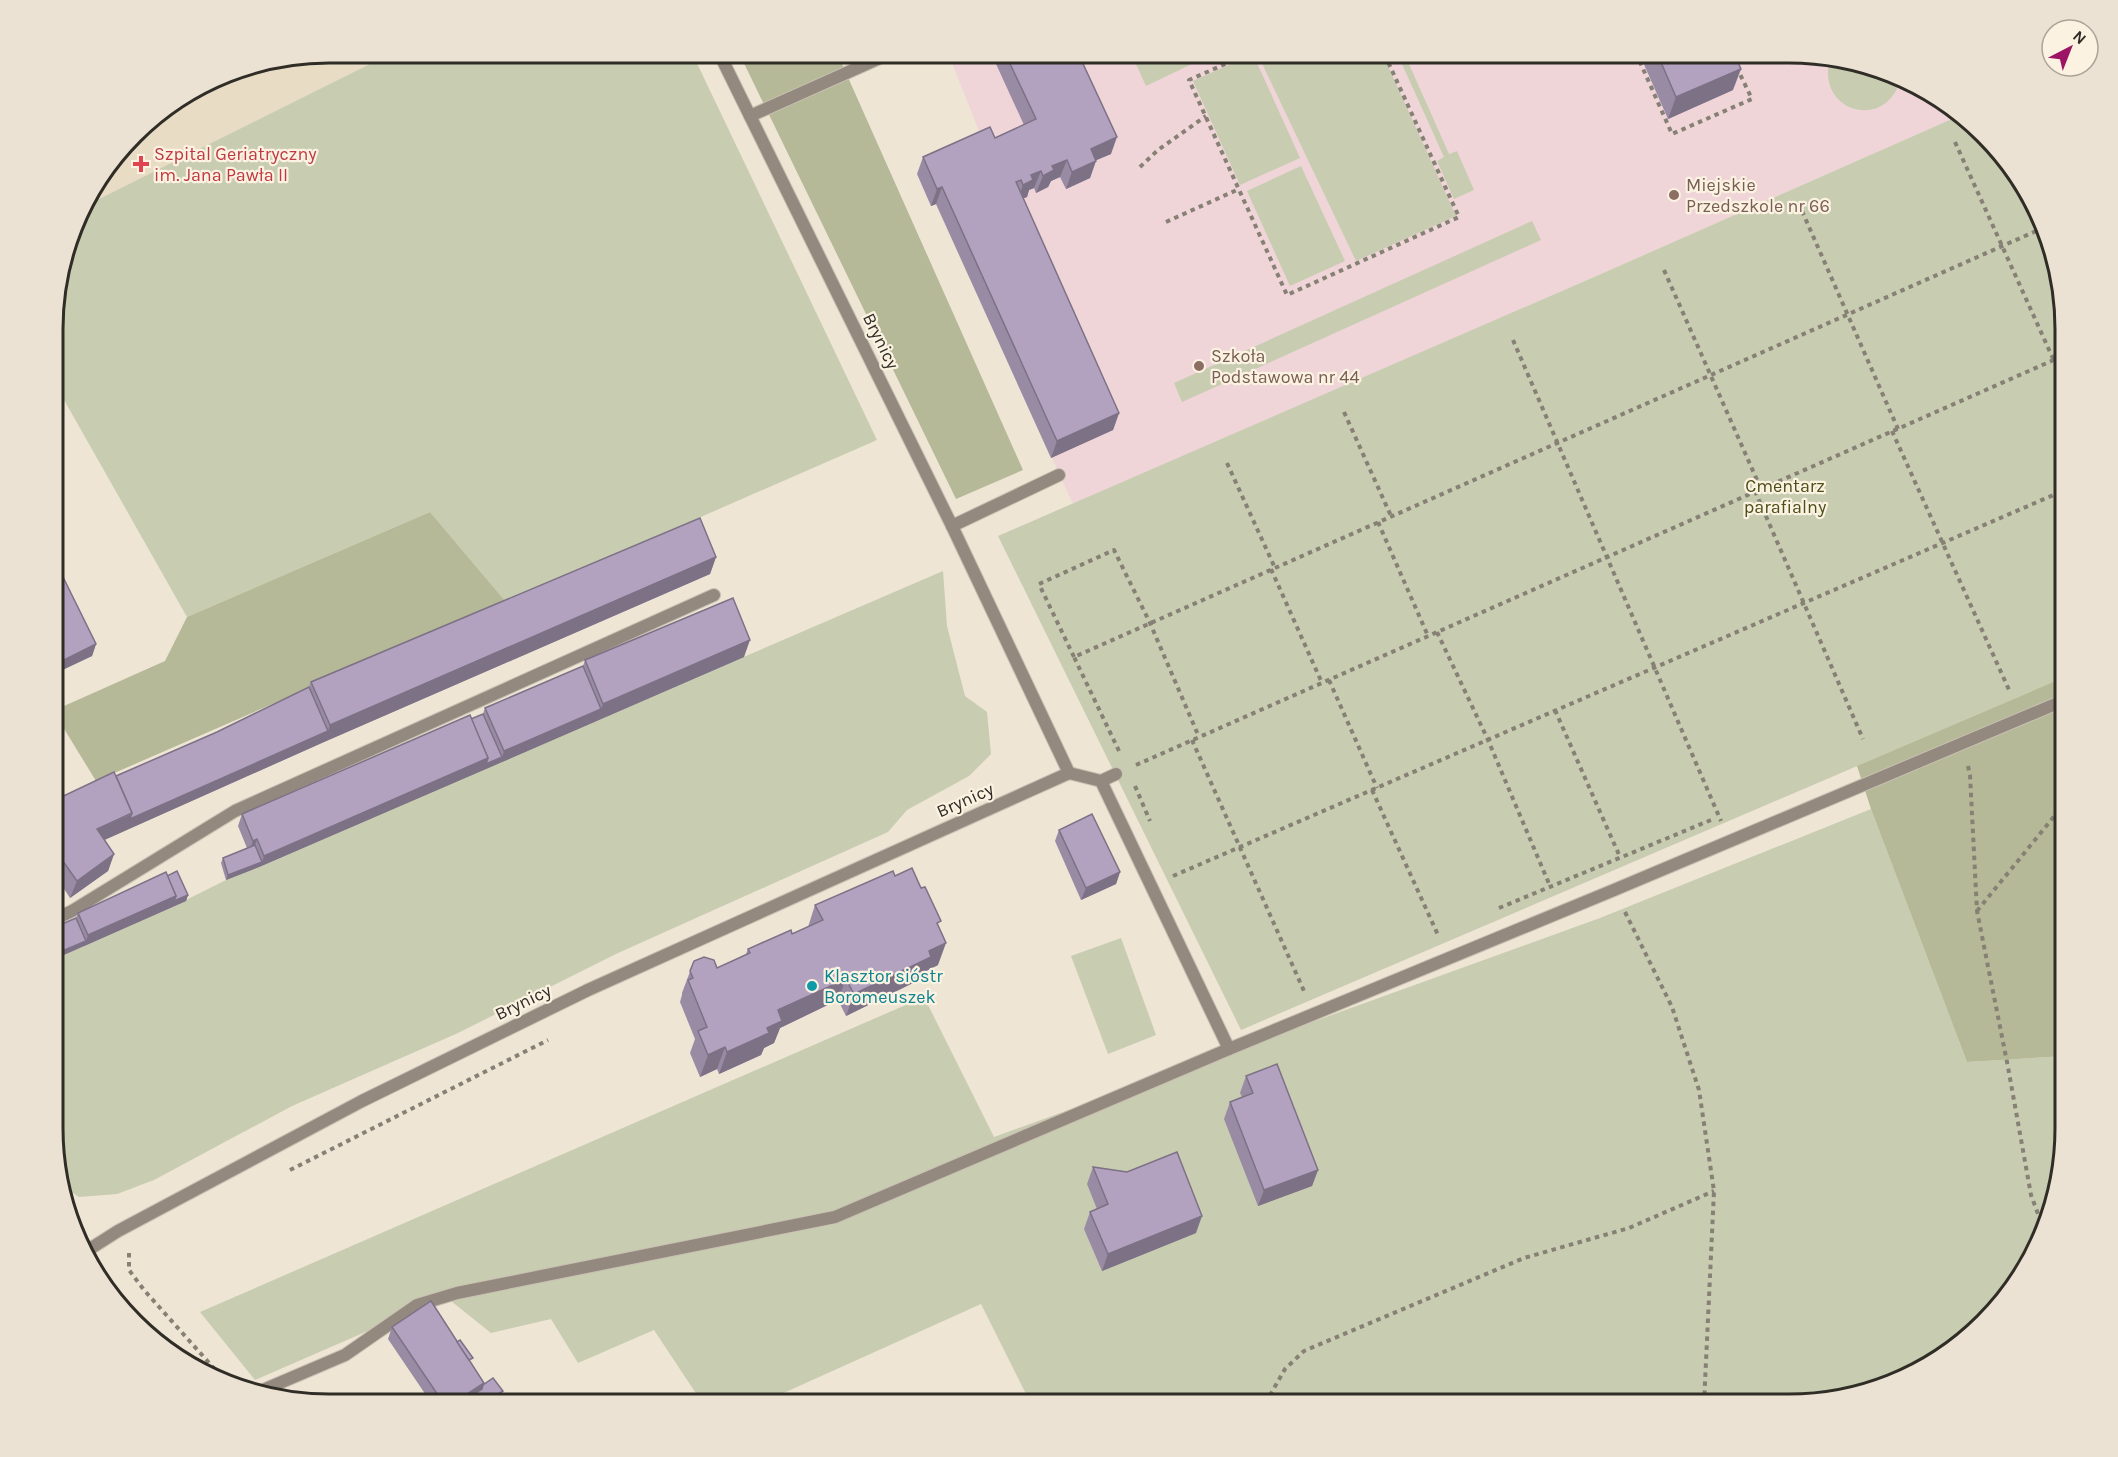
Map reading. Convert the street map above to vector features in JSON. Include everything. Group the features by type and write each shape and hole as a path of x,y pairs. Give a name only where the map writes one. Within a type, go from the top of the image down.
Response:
{"street":[{"name":"Brynicy","path":"91,1248 118,1231 362,1101 577,995 1069,773 952,526 724,63"},
{"path":"750,116 869,63"},
{"path":"952,526 1059,476"},
{"path":"63,915 234,811 714,595"},
{"path":"270,1387 345,1355 417,1305 457,1293 835,1217 1228,1049 2055,704"},
{"path":"1069,773 1101,781 1121,771"},
{"path":"1101,781 1228,1049"}],"path":[{"path":"1227,63 1189,80 1287,295 1459,217 1389,63"},
{"path":"1640,63 1672,134 1752,99 1735,63"},
{"path":"1140,167 1158,150 1206,116"},
{"path":"1121,771 2054,359 1955,142"},
{"path":"1166,222 1239,189"},
{"path":"1802,211 1898,429"},
{"path":"1074,657 2036,231"},
{"path":"1664,270 1761,489"},
{"path":"1513,340 1730,840"},
{"path":"1344,412 1391,516"},
{"path":"1892,431 2010,692"},
{"path":"1227,463 1322,682"},
{"path":"1755,491 1863,740"},
{"path":"1173,876 2055,494"},
{"path":"1378,522 1428,636"},
{"path":"1151,824 1121,771 1074,657 1039,584 1114,550 1150,623 1199,737"},
{"path":"1437,632 1488,740 1550,886"},
{"path":"1329,680 1438,935 1428,939"},
{"path":"1556,710 1620,857"},
{"path":"1192,740 1305,994"},
{"path":"1962,745 1970,775 1977,911 2031,1195 2039,1218"},
{"path":"1977,911 2055,815"},
{"path":"1489,913 1719,817"},
{"path":"1169,865 1178,886"},
{"path":"1614,890 1672,1007 1699,1090 1714,1191 1704,1394"},
{"path":"289,1171 554,1037"},
{"path":"1271,1394 1285,1369 1304,1351 1524,1258 1629,1228 1714,1191"},
{"path":"130,1251 129,1270 139,1284 214,1368"}],"shaded area":[{"name":"Szpital Geriatryczny im. Jana Pawła II","path":"372,63 96,200 118,167 141,141 167,118 211,90 260,72 294,65"},
{"name":"Szkoła Podstawowa nr 44","path":"952,63 1789,63 1824,65 1874,77 1907,90 1952,119 1073,504 936,205 931,206 917,174 984,144"}],"green space":[{"path":"372,63 697,63 877,440 506,602 430,512 187,617 63,398 65,294 77,244 96,200"},
{"path":"744,63 842,63 1023,470 956,499"},
{"path":"1136,63 1194,63 1146,86"},
{"path":"1233,63 1257,63 1300,158 1240,185 1193,81"},
{"path":"1262,63 1387,63 1456,216 1356,261"},
{"path":"1402,63 1408,63 1449,154 1457,151 1474,190 1454,199 1437,161 1444,157"},
{"path":"1829,66 1858,72 1897,86 1893,95 1882,106 1869,110 1855,109 1842,103 1833,92 1828,77"},
{"name":"Cmentarz parafialny","path":"1952,119 1964,129 2000,167 2028,211 2046,260 2053,294 2055,329 2055,681 1241,1030 998,536"},
{"path":"1301,166 1345,261 1290,286 1247,191"},
{"path":"1532,221 1541,240 1182,402 1174,383"},
{"path":"430,512 506,602 96,781 63,727 63,706 165,661 187,617"},
{"path":"943,571 947,626 965,696 987,712 991,754 969,776 907,810 888,832 618,953 458,1033 292,1106 154,1180 117,1194 79,1197 71,1192 65,1163 63,955 172,907 226,880"},
{"path":"2055,681 2055,1057 1967,1062 1871,809 1857,766"},
{"path":"1871,809 1967,1062 2055,1057 2053,1163 2041,1213 2028,1246 2010,1276 1989,1303 1964,1328 1937,1349 1907,1367 1858,1385 1824,1392 1789,1394 1026,1394 981,1304 781,1394 696,1394 654,1330 578,1363 551,1319 491,1333 446,1297 255,1380 200,1312 924,997 994,1137 1600,918"},
{"path":"1121,938 1156,1035 1108,1054 1071,956"}],"building":[{"path":"1010,63 1083,63 1117,137 1091,149 1096,161 1072,172 1067,160 1052,166 1054,170 1043,176 1041,171 1031,175 1033,180 1023,185 1021,180 1016,182 1119,413 1057,441 942,187 937,189 923,157 990,127 995,138 1036,119"},
{"path":"1661,63 1738,63 1741,69 1676,97"},
{"path":"700,518 716,557 330,725 311,682"},
{"path":"63,577 96,644 63,660"},
{"path":"733,598 750,640 603,704 585,660"},
{"path":"583,666 601,709 504,751 485,708"},
{"path":"309,687 328,731 130,819 132,813 116,776 217,732"},
{"path":"483,714 502,757 486,764 488,758 471,719"},
{"path":"470,715 488,758 264,856 257,839 253,841 242,814"},
{"path":"114,772 132,813 97,829 114,854 77,881 63,861 63,796"},
{"path":"1092,814 1120,872 1086,888 1059,830"},
{"path":"255,845 262,862 228,875 223,858"},
{"name":"Klasztor sióstr Boromeuszek","path":"912,868 921,888 925,887 941,921 937,923 946,943 929,951 931,957 854,994 846,979 778,1010 782,1021 767,1028 769,1033 727,1052 725,1047 708,1055 698,1031 707,1027 688,980 693,978 690,971 694,961 704,957 714,960 717,968 750,953 748,949 791,930 792,934 823,920 815,905 893,871 895,876"},
{"path":"177,871 188,895 174,901 176,896 167,876"},
{"path":"166,872 176,896 88,935 78,913"},
{"path":"76,918 86,941 63,951 63,924"},
{"path":"1277,1064 1318,1170 1264,1190 1230,1102 1253,1093 1246,1076"},
{"path":"1177,1152 1202,1216 1108,1254 1090,1212 1108,1204 1093,1167 1127,1172"},
{"path":"431,1301 484,1383 467,1394 437,1394 392,1327"},
{"path":"460,1340 473,1358 469,1360 457,1342"},
{"path":"493,1378 503,1391 498,1394 474,1394 482,1389 483,1385"}],"place":[{"name":"Szpital Geriatryczny im. Jana Pawła II","path":"141,164"},
{"name":"Miejskie Przedszkole nr 66","path":"1674,195"},
{"name":"Szkoła Podstawowa nr 44","path":"1199,366"},
{"name":"Klasztor sióstr Boromeuszek","path":"812,986"}]}
